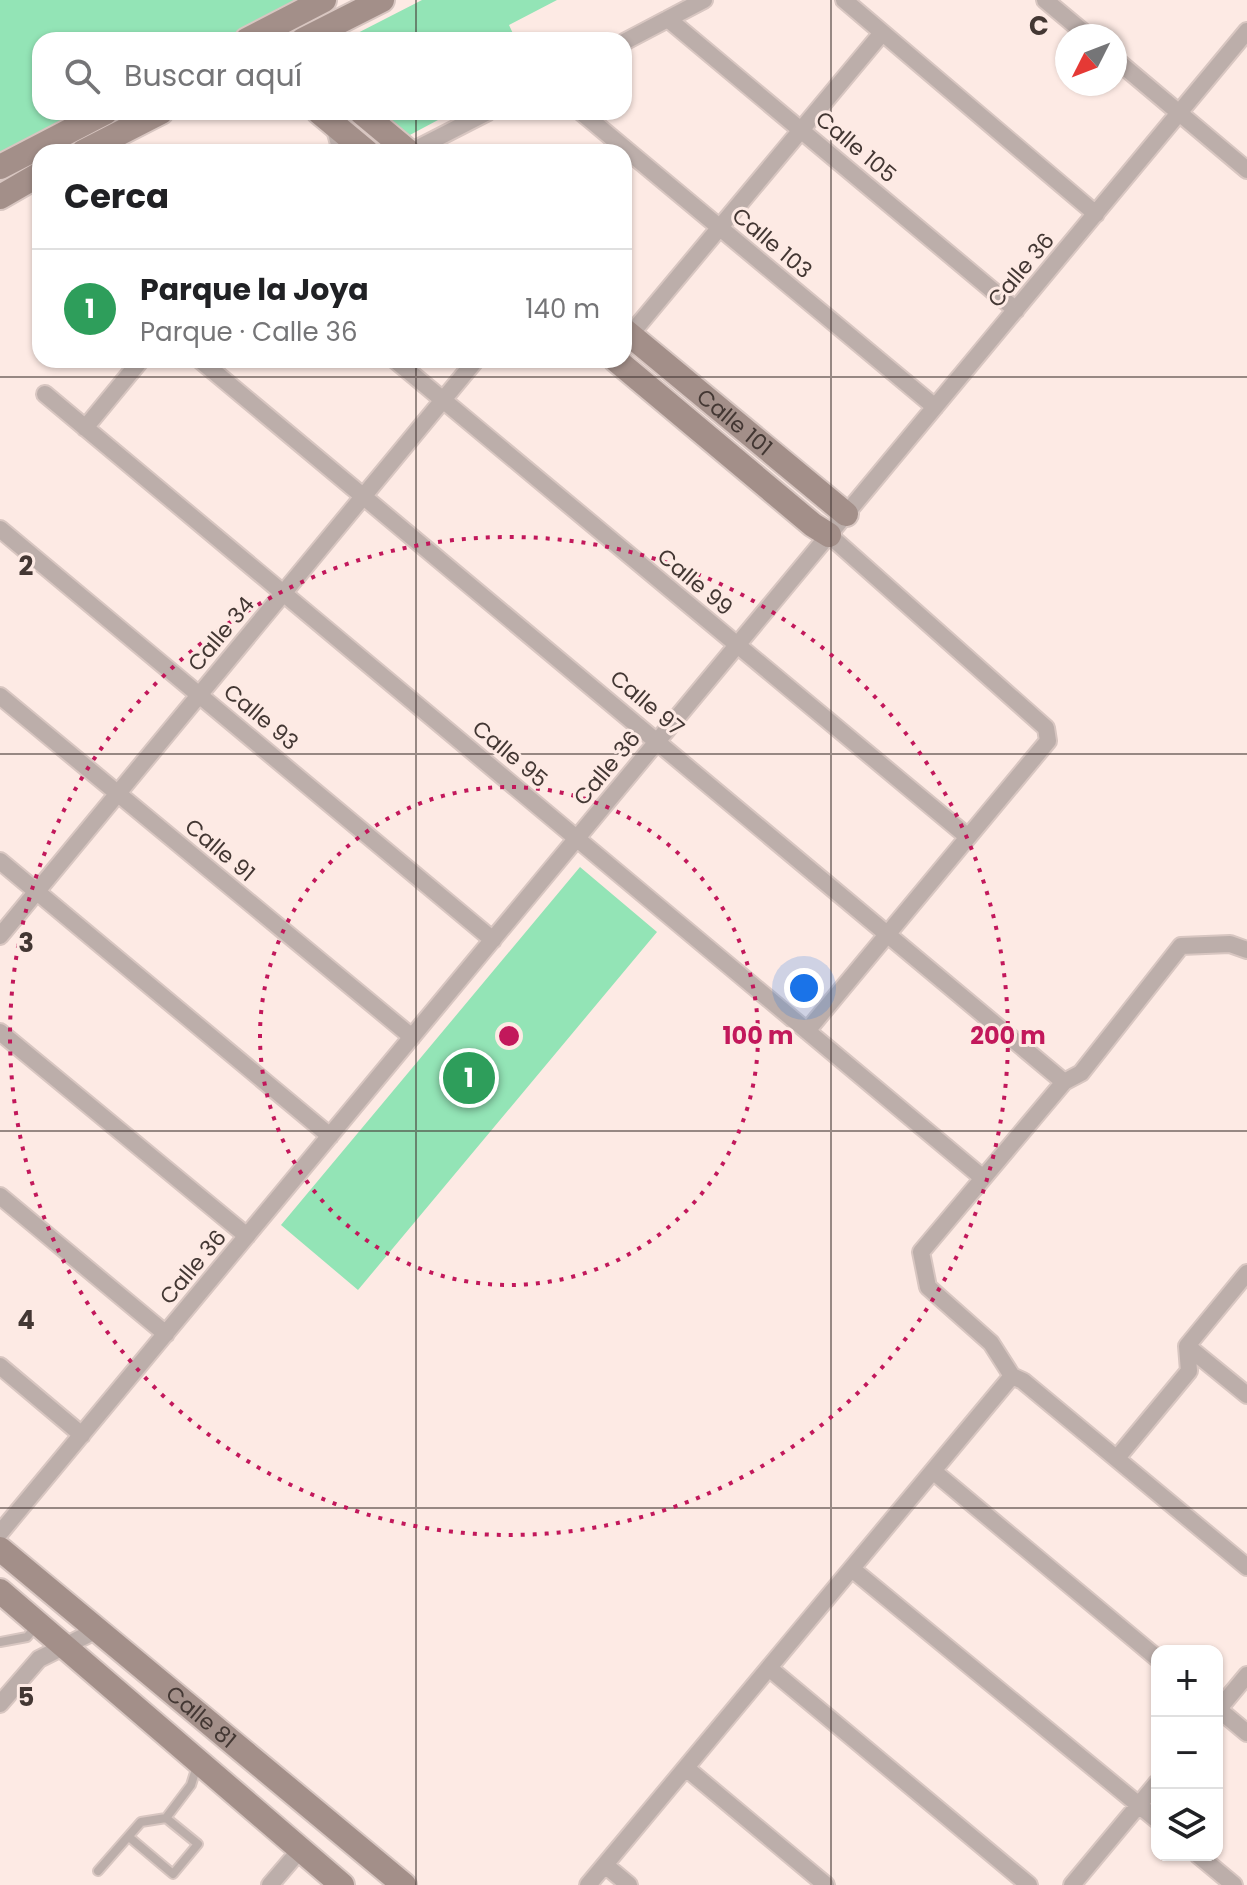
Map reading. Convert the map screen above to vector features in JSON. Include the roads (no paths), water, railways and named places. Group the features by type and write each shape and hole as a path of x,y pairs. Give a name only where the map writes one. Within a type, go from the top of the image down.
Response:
{"street":[{"path":"262,32 324,0"},
{"path":"322,32 382,0"},
{"path":"632,38 704,0"},
{"path":"844,0 1096,214"},
{"path":"1045,0 1074,24"},
{"name":"Calle 105","path":"668,19 1016,310"},
{"name":"Calle 36","path":"0,1533 1247,31"},
{"path":"632,327 882,33"},
{"path":"1127,69 1247,170"},
{"path":"44,144 91,120"},
{"path":"99,144 145,120"},
{"path":"329,120 357,144"},
{"path":"371,120 400,144"},
{"path":"425,144 472,120"},
{"name":"Calle 103","path":"591,120 620,144"},
{"path":"446,144 450,131"},
{"path":"0,167 32,150"},
{"name":"Calle 103","path":"632,154 935,407"},
{"path":"0,197 32,179"},
{"name":"Calle 101","path":"632,337 846,514"},
{"path":"85,428 134,368"},
{"name":"Calle 97","path":"210,368 1064,1082"},
{"name":"Calle 99","path":"405,368 968,837"},
{"name":"Calle 34","path":"0,936 469,368"},
{"name":"Calle 101","path":"626,368 813,525 829,535"},
{"name":"Calle 95","path":"45,394 983,1178"},
{"name":"Calle 93","path":"0,529 493,940"},
{"path":"807,1031 1048,741 1046,728 829,535"},
{"name":"Calle 91","path":"0,696 412,1037"},
{"path":"0,861 330,1136"},
{"path":"1247,950 1230,944 1181,946 1081,1073 1064,1082 921,1252 928,1287 991,1343 1018,1378 1247,1567"},
{"path":"0,1032 247,1236"},
{"path":"0,1196 166,1334"},
{"path":"1117,1458 1189,1371 1187,1346 1247,1273"},
{"path":"1187,1346 1247,1395"},
{"path":"0,1366 82,1435"},
{"path":"588,1885 933,1471 1018,1378"},
{"path":"933,1471 1151,1653"},
{"name":"Calle 81","path":"0,1549 404,1885"},
{"path":"852,1569 1151,1815"},
{"name":"Calle 81","path":"0,1591 342,1885"},
{"path":"0,1704 39,1659 97,1630"},
{"path":"769,1668 1029,1885"},
{"path":"1223,1702 1247,1675"},
{"path":"1223,1714 1247,1733"},
{"path":"199,1762 223,1734"},
{"path":"686,1768 826,1885"},
{"path":"1072,1885 1152,1789"},
{"path":"270,1885 300,1850"},
{"path":"1205,1861 1234,1885"},
{"path":"605,1865 629,1885"}],"lane":[{"path":"325,120 334,144"},
{"path":"0,1642 27,1637 38,1624"},
{"path":"98,1871 141,1822 166,1818 191,1785 199,1762"},
{"path":"129,1837 173,1874 198,1844 166,1818"}],"place":[{"name":"Parque la Joya","path":"469,1078"}]}
